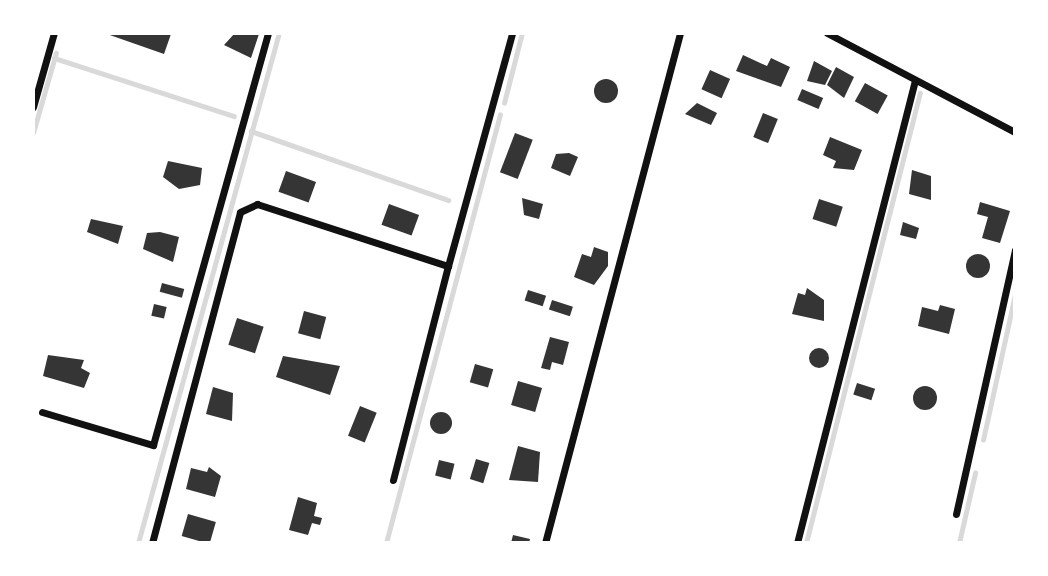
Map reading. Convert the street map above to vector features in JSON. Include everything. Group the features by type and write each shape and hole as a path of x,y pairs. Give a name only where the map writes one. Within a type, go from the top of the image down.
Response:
{"street":[{"path":"33,107 54,33"},
{"path":"41,412 153,446 268,33"},
{"path":"393,480 512,33"},
{"path":"545,543 680,33"},
{"path":"827,33 1015,132"},
{"path":"797,543 915,81"},
{"path":"152,543 247,204 448,267"},
{"path":"956,514 1015,250"}],"building":[{"path":"104,33 168,33 171,34 164,54"},
{"path":"235,33 259,34 251,58 224,45"},
{"path":"743,55 767,66 771,58 790,67 781,87 736,71"},
{"path":"814,61 832,71 825,85 807,81"},
{"path":"836,67 854,77 844,98 827,85"},
{"path":"710,70 730,79 722,98 701,89"},
{"path":"606,79 617,86 618,91 611,102 606,103 595,96 594,91 601,80"},
{"path":"865,83 888,96 878,114 855,101"},
{"path":"802,89 823,98 818,109 797,100"},
{"path":"697,103 717,113 711,125 685,114"},
{"path":"763,113 778,119 768,143 753,137"},
{"path":"515,133 533,140 518,179 500,172"},
{"path":"830,137 862,150 854,170 833,168 836,161 823,155"},
{"path":"569,153 578,157 570,176 551,168 556,154"},
{"path":"168,161 202,168 200,185 179,189 163,177"},
{"path":"912,170 931,176 931,200 909,194"},
{"path":"286,171 316,182 309,203 278,192"},
{"path":"522,198 543,204 539,219 524,215"},
{"path":"819,199 843,207 836,227 813,219"},
{"path":"980,202 1010,211 1000,243 982,238 988,217 977,214"},
{"path":"389,204 419,215 412,236 381,225"},
{"path":"91,219 123,226 118,244 87,232"},
{"path":"903,222 919,228 916,239 900,235"},
{"path":"160,232 179,237 173,262 143,249 147,233"},
{"path":"594,247 608,252 608,266 594,285 574,277 582,254 591,257"},
{"path":"978,254 987,257 990,266 987,275 978,278 969,275 966,266 969,257"},
{"path":"162,283 184,289 182,298 160,292"},
{"path":"807,288 824,300 824,321 792,314 798,293 805,295"},
{"path":"528,290 546,296 543,306 525,300"},
{"path":"552,300 573,307 570,316 549,310"},
{"path":"154,304 167,307 164,319 151,316"},
{"path":"940,305 955,309 949,334 918,326 922,307 938,311"},
{"path":"304,311 326,317 320,339 298,333"},
{"path":"237,318 264,327 255,353 228,345"},
{"path":"550,337 569,342 563,365 552,362 550,370 541,368"},
{"path":"819,348 826,351 829,358 826,365 819,368 812,365 809,358 812,351"},
{"path":"48,355 84,360 81,368 90,373 84,388 43,376"},
{"path":"283,356 340,366 330,395 276,377"},
{"path":"475,364 493,369 488,388 470,382"},
{"path":"518,381 542,388 535,412 511,405"},
{"path":"857,383 875,389 871,400 853,394"},
{"path":"925,386 936,393 937,398 930,409 925,410 914,403 913,398 920,387"},
{"path":"213,387 233,393 232,421 206,414"},
{"path":"360,406 377,413 365,442 348,436"},
{"path":"441,412 449,415 452,423 449,431 441,434 433,431 430,423 433,415"},
{"path":"518,446 540,452 538,482 509,480"},
{"path":"476,459 489,463 483,483 470,479"},
{"path":"439,460 455,464 451,479 435,476"},
{"path":"209,467 221,476 215,497 186,489 191,468 207,472"},
{"path":"298,497 317,503 314,516 322,518 320,525 312,523 308,535 289,530"},
{"path":"188,514 216,522 210,543 182,536"},
{"path":"513,535 530,539 529,543 511,543"}],"waterway":[{"path":"138,543 279,33"},
{"path":"504,103 522,33"},
{"path":"33,133 56,53"},
{"path":"54,58 234,116"},
{"path":"806,543 920,93"},
{"path":"386,543 500,115"},
{"path":"251,131 448,200"},
{"path":"983,440 1015,295"},
{"path":"959,543 975,473"}]}
